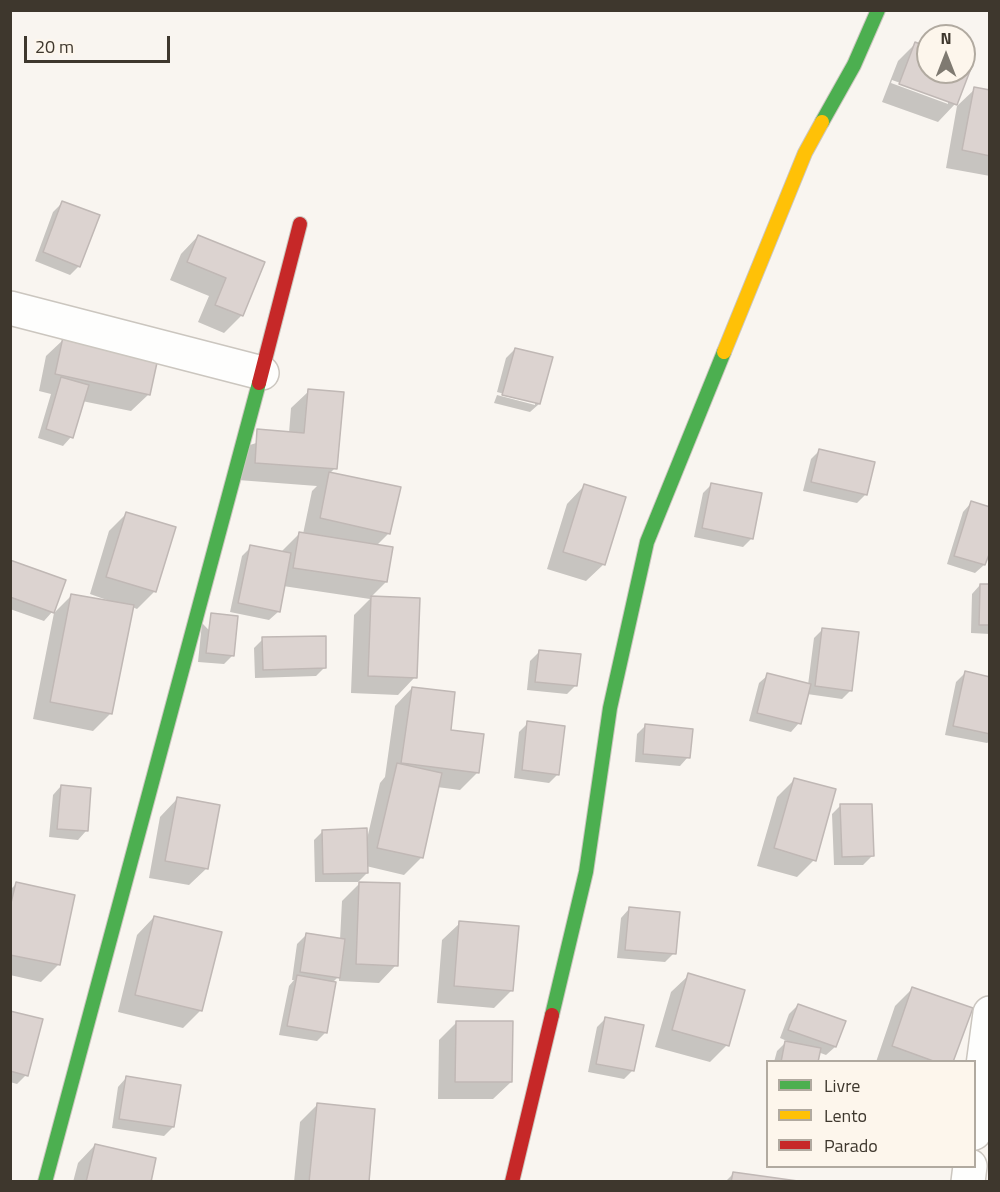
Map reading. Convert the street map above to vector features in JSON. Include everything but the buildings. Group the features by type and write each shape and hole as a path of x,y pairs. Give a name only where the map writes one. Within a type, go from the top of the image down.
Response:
{"street":[{"path":"512,1182 586,872 610,708 647,542 805,153 854,65 878,10"},
{"path":"45,1182 300,224"},
{"path":"10,308 262,373"},
{"path":"976,1125 990,1013"}],"traffic: fast":[{"path":"822,122 854,65 878,10"},
{"path":"552,1015 586,872 610,708 647,542 724,352"},
{"path":"45,1182 259,383"}],"traffic: slow":[{"path":"724,352 805,153 822,122"}],"traffic: jam":[{"path":"259,383 300,224"},
{"path":"512,1182 552,1015"}]}
